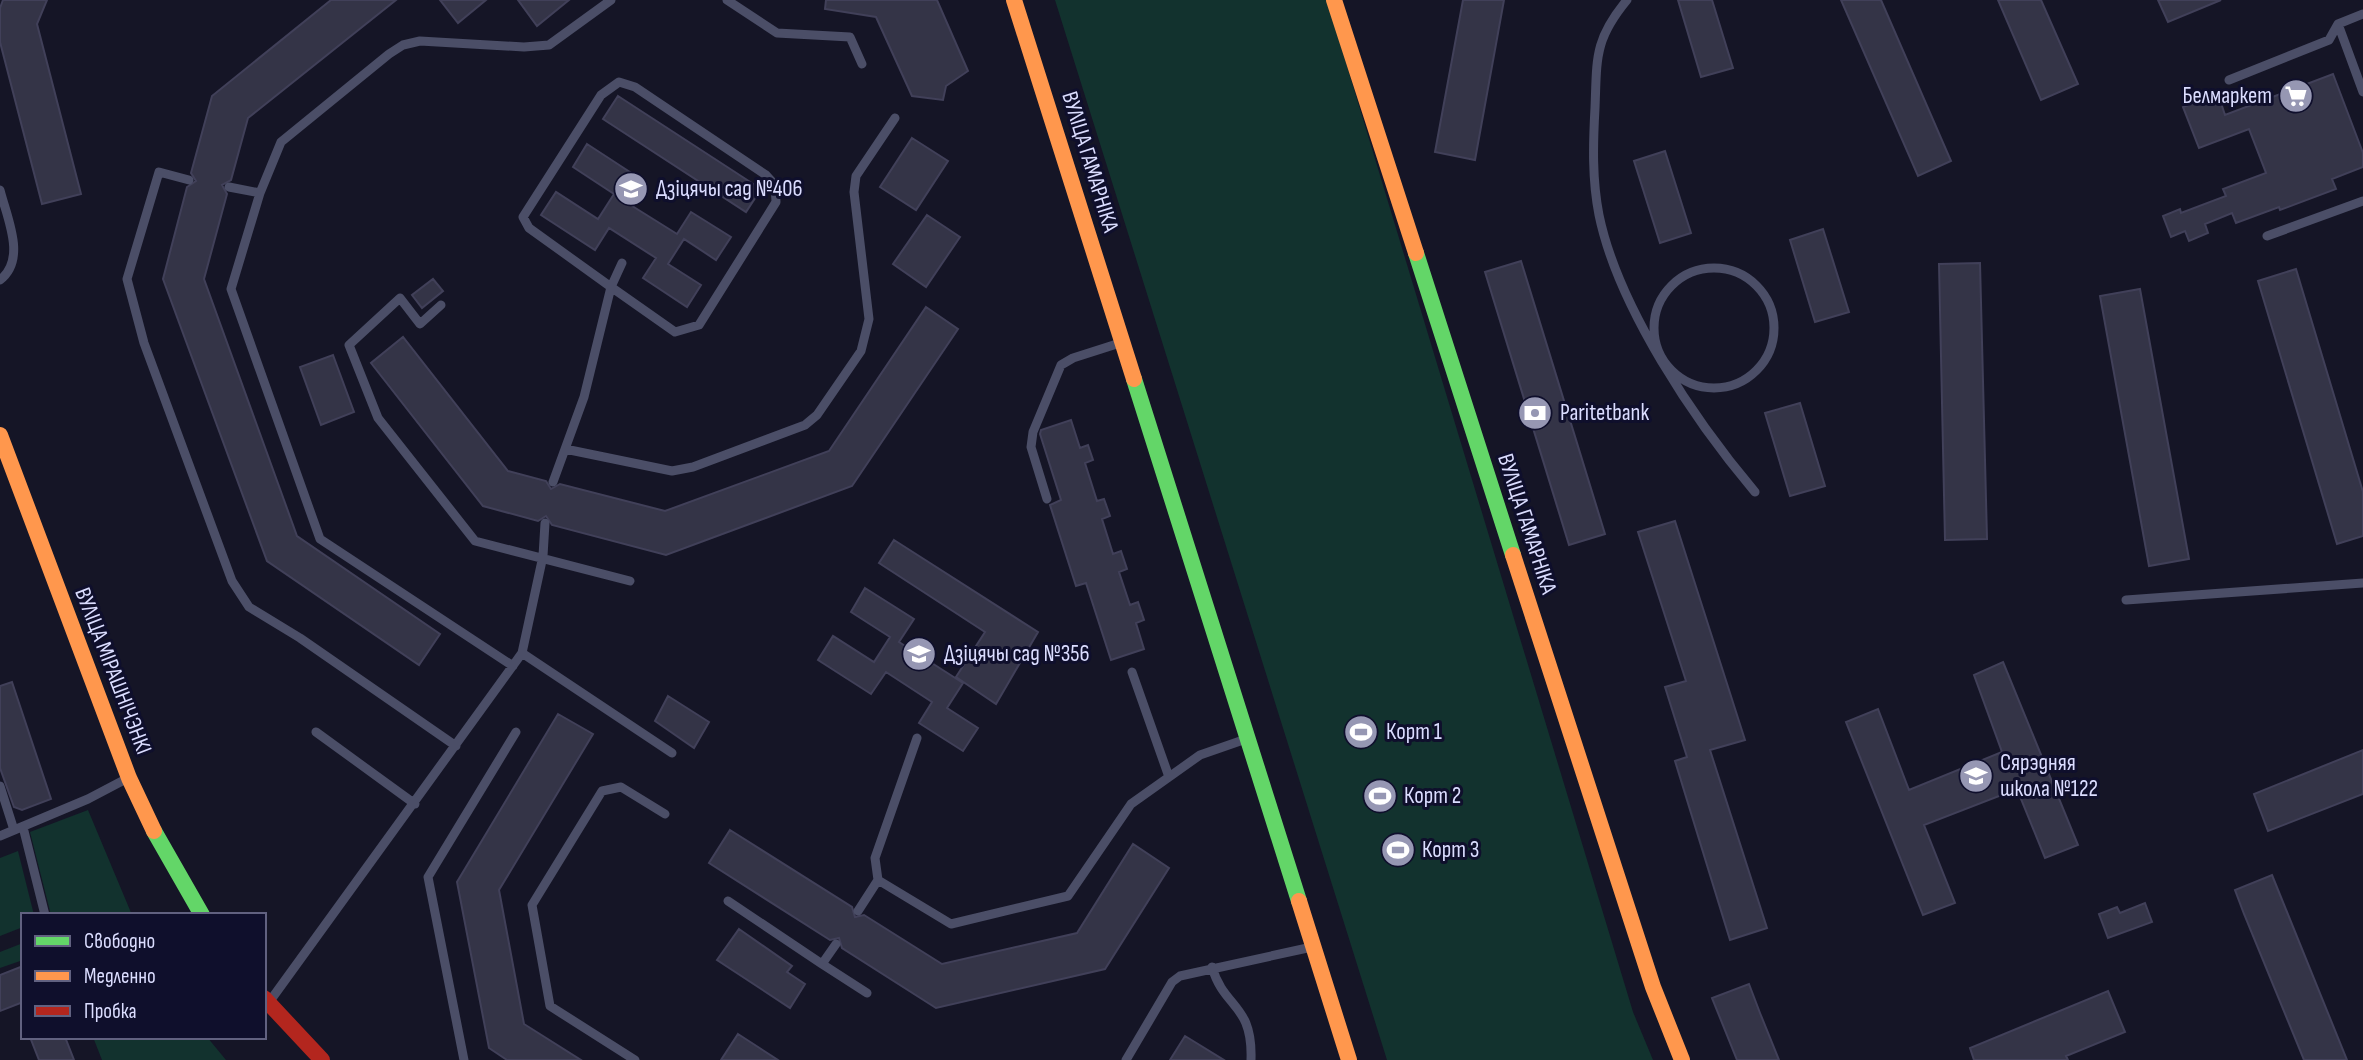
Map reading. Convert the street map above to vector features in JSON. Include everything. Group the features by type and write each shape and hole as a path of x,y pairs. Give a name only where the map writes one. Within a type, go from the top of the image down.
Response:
{"main road":[{"name":"ВУЛІЦА ГАМАРНІКА","path":"1014,0 1349,1060"},
{"name":"ВУЛІЦА ГАМАРНІКА","path":"1334,0 1653,987 1682,1060"},
{"name":"ВУЛІЦА МІРАШНІЧЭНКІ","path":"0,435 129,778 155,834 201,913"},
{"name":"ВУЛІЦА ГАМАРНІКА","path":"1323,978 1334,1060"},
{"path":"266,1000 322,1060"}],"lane":[{"path":"513,666 320,539 231,289 260,193 281,142 402,45 419,41 524,47 549,45 611,0"},
{"path":"727,0 777,33 850,37 862,64"},
{"path":"1627,0 1605,29 1600,42 1593,153 1599,217 1613,261 1663,361 1736,469 1755,492"},
{"path":"2229,80 2329,40 2338,24 2363,14"},
{"path":"2338,24 2363,92"},
{"path":"619,82 635,87 766,176 775,185 776,202 699,325 675,332 611,288 529,228 523,217 601,95 619,82"},
{"path":"565,450 672,471 693,467 805,425 817,415 861,351 869,319 854,192 856,176 895,118"},
{"path":"189,180 159,172 127,279 144,342 232,581 249,607 300,638 456,746"},
{"path":"229,187 260,193"},
{"path":"0,190 15,250 8,274 0,280"},
{"path":"2267,236 2363,201"},
{"path":"553,482 584,397 611,288 622,263"},
{"path":"1698,270 1726,270 1752,281 1764,294 1772,311 1774,330 1771,349 1762,365 1747,378 1730,386 1711,388 1693,384 1663,361 1655,324 1658,306 1668,290 1682,278 1698,270"},
{"path":"441,306 420,324 400,298 349,345 379,418 475,541 543,556 630,581"},
{"path":"1047,499 1031,447 1033,432 1061,365 1073,358 1122,342"},
{"path":"266,1000 415,804 522,653 543,556 545,523"},
{"path":"2126,600 2363,583"},
{"path":"522,653 672,753"},
{"path":"1132,672 1169,778"},
{"path":"316,732 415,804"},
{"path":"464,1060 428,877 516,732"},
{"path":"858,911 878,880 875,858 917,738"},
{"path":"878,880 951,925 1068,896 1131,804 1200,755 1248,738"},
{"path":"0,836 129,778"},
{"path":"0,786 19,829 44,913"},
{"path":"635,1060 550,1006 532,905 602,791 621,787 665,814"},
{"path":"727,901 867,993"},
{"path":"822,964 836,944"},
{"path":"1126,1060 1172,982 1180,976 1314,947"},
{"path":"1212,967 1217,985 1241,1011 1249,1026 1251,1060"}],"green space":[{"path":"1055,0 1327,0 1633,1012 1653,1060 1387,1060"},
{"path":"88,810 131,913 50,913 30,832"},
{"path":"18,851 34,913 21,913 21,928 0,936 0,858"},
{"path":"21,944 21,961 0,968 0,952"},
{"path":"94,1039 209,1039 226,1060 102,1060"}],"building":[{"path":"3,0 47,0 37,24 81,194 42,204 0,42 0,8"},
{"path":"331,0 396,0 248,118 231,180 222,185 227,194 204,279 297,536 440,634 419,665 267,561 163,279 187,187 196,181 191,173 212,96"},
{"path":"440,0 486,0 458,23"},
{"path":"518,0 569,0 537,26"},
{"path":"826,0 937,0 968,71 946,86 943,100 912,96 876,17 825,9"},
{"path":"1463,0 1504,0 1475,160 1435,152"},
{"path":"1678,0 1712,0 1733,68 1701,77"},
{"path":"1841,0 1881,0 1951,161 1918,176"},
{"path":"1998,0 2041,0 2078,84 2041,100"},
{"path":"2158,0 2221,0 2168,22"},
{"path":"2333,74 2363,153 2363,167 2332,179 2336,189 2280,210 2279,207 2236,223 2232,213 2205,224 2208,233 2189,241 2185,231 2171,237 2163,216 2180,209 2181,213 2226,196 2223,189 2266,173 2249,129 2199,148 2183,107 2218,94 2225,115"},
{"path":"618,96 761,189 746,212 603,119"},
{"path":"912,138 948,161 916,210 880,187"},
{"path":"587,144 636,176 621,199 677,234 691,212 731,237 716,260 684,239 668,264 701,285 687,307 643,278 656,258 609,228 595,250 541,215 556,192 598,219 614,194 573,167"},
{"path":"1665,151 1691,233 1660,243 1634,161"},
{"path":"927,215 960,237 926,287 893,264"},
{"path":"1823,229 1849,312 1815,322 1790,240"},
{"path":"1521,261 1605,534 1569,545 1485,272"},
{"path":"1980,263 1987,539 1945,540 1939,264"},
{"path":"2296,269 2363,492 2363,536 2337,544 2258,281"},
{"path":"433,279 443,291 422,308 412,295"},
{"path":"2140,289 2189,559 2149,566 2100,296"},
{"path":"926,307 958,329 852,486 666,555 552,525 546,516 538,521 483,506 371,363 403,337 508,471 546,481 551,489 560,484 665,511 829,451"},
{"path":"333,355 354,412 321,425 300,367"},
{"path":"1800,403 1825,486 1790,496 1765,413"},
{"path":"1071,420 1080,448 1088,445 1093,460 1085,463 1097,501 1104,499 1110,516 1102,519 1113,554 1121,551 1127,569 1119,572 1130,605 1138,602 1144,620 1136,623 1144,649 1111,660 1086,583 1076,586 1050,505 1061,500 1040,434 1041,430"},
{"path":"1675,521 1745,740 1710,750 1767,928 1730,940 1675,761 1687,757 1665,687 1686,681 1638,532"},
{"path":"894,540 1038,632 996,704 956,677 985,632 879,563"},
{"path":"865,588 914,619 899,642 963,683 947,708 978,728 963,751 919,723 932,702 886,672 871,694 818,660 833,636 874,662 890,637 851,612"},
{"path":"2003,662 2078,845 2045,858 2017,789 1924,825 1955,903 1923,915 1846,722 1878,709 1909,790 2002,752 1974,675"},
{"path":"12,682 51,799 22,810 14,807 0,768 0,686"},
{"path":"668,696 709,722 694,748 655,721"},
{"path":"558,714 593,734 499,890 524,1024 581,1060 507,1060 489,1048 457,882"},
{"path":"2363,750 2363,794 2268,831 2254,794"},
{"path":"730,830 852,907 855,917 864,915 942,964 1077,933 1133,844 1169,868 1105,969 936,1008 842,948 839,938 830,940 709,863"},
{"path":"2272,875 2347,1060 2304,1060 2244,914 2235,890"},
{"path":"2145,903 2152,922 2108,938 2099,914 2117,907 2120,913"},
{"path":"739,929 792,966 787,972 805,984 790,1008 717,960"},
{"path":"21,967 21,1003 0,1011 0,975"},
{"path":"1749,984 1779,1060 1737,1060 1712,998"},
{"path":"2108,991 2125,1032 2066,1056 2068,1060 1974,1060 1970,1048"},
{"path":"738,1034 778,1060 721,1060"},
{"path":"1185,1036 1224,1060 1170,1060"},
{"path":"31,1039 66,1039 74,1060 39,1060"}],"traffic: fast":[{"path":"1416,253 1513,555"},
{"path":"1134,379 1299,901"},
{"path":"154,831 201,913"}],"traffic: slow":[{"path":"1014,0 1134,379"},
{"path":"1334,0 1416,253"},
{"path":"0,435 129,778 154,831"},
{"path":"1513,555 1653,987 1682,1060"},
{"path":"1299,901 1349,1060"}],"traffic: jam":[{"path":"266,1000 322,1060"}],"place":[{"name":"Белмаркет","path":"2296,96"},
{"name":"Дзіцячы сад №406","path":"631,189"},
{"name":"Paritetbank","path":"1535,413"},
{"name":"Дзіцячы сад №356","path":"919,654"},
{"name":"Корт 1","path":"1361,732"},
{"name":"Сярэдняя школа №122","path":"1976,776"},
{"name":"Корт 2","path":"1380,796"},
{"name":"Корт 3","path":"1398,850"}]}
